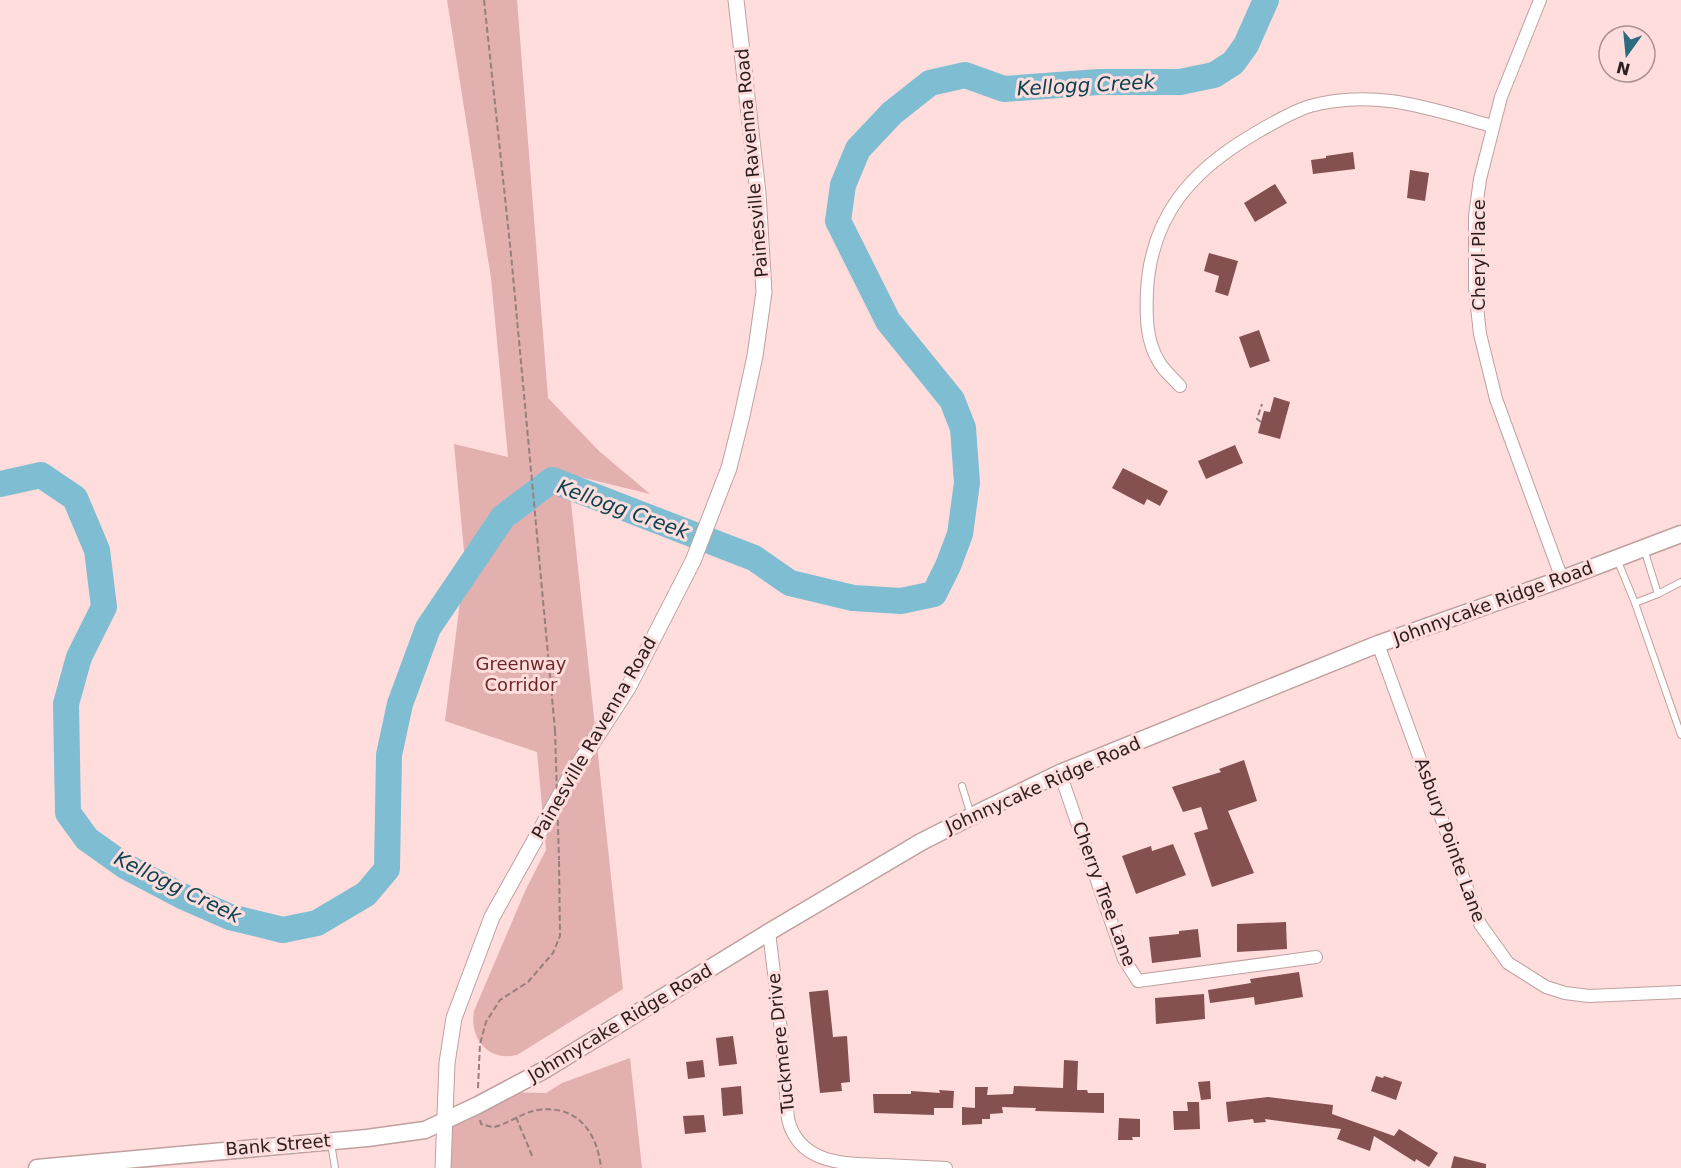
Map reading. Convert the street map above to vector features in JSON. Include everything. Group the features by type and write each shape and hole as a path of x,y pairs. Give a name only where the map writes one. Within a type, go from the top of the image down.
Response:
{"main road":[{"name":"Johnnycake Ridge Road","path":"445,1120 478,1105 574,1053 769,932 921,842 1060,773 1378,644 1681,534"},
{"name":"Bank Street","path":"37,1168 367,1138 425,1130 445,1120"}],"street":[{"name":"Painesville Ravenna Road","path":"443,1168 447,1063 454,1018 492,917 569,779 628,688 693,561 729,468 755,356 764,292 758,193 736,0"},
{"name":"Cheryl Place","path":"1540,0 1501,97 1480,179 1475,216 1475,288 1480,334 1496,399 1562,579"},
{"path":"1180,386 1160,364 1151,345 1147,305 1154,249 1168,214 1197,174 1219,156 1272,123 1309,106 1381,98 1492,126"},
{"name":"Asbury Pointe Lane","path":"1378,644 1480,924 1508,963 1546,987 1565,993 1589,996 1681,992"},
{"name":"Cherry Tree Lane","path":"1060,773 1124,958 1138,981 1316,957"},
{"name":"Tuckmere Drive","path":"769,932 781,1030 788,1119 791,1131 799,1143 813,1154 833,1162 946,1168"}],"lane":[{"path":"1644,548 1658,594"},
{"path":"1617,558 1681,735"},
{"path":"1635,603 1681,582"},
{"path":"1674,714 1681,711"},
{"path":"962,786 972,816"},
{"path":"331,1140 335,1168"}],"path":[{"path":"484,0 511,254 555,730 560,936 553,953 528,982 500,1000 486,1022 480,1044 478,1105 481,1124 494,1127 535,1111 552,1110 577,1118 587,1126 593,1137 601,1168"},
{"path":"1261,422 1257,419 1262,404"},
{"path":"516,1117 533,1158"}],"green space":[{"name":"Greenway Corridor","path":"447,0 517,0 548,398 599,451 650,494 568,474 623,989 517,1055 507,1056 497,1055 483,1046 475,1030 474,1011 526,889 546,850 537,752 445,721 465,562 454,444 508,457 491,278"},
{"path":"630,1058 642,1168 446,1168 451,1123 488,1092 546,1093 562,1083"}],"building":[{"path":"1353,152 1355,169 1313,174 1311,160"},
{"path":"1410,170 1429,173 1425,201 1407,198"},
{"path":"1275,184 1287,203 1255,222 1244,203"},
{"path":"1209,253 1238,261 1228,296 1215,292 1219,276 1204,271"},
{"path":"1259,330 1270,361 1250,368 1239,337"},
{"path":"1274,397 1290,402 1280,439 1258,433 1264,411 1270,412"},
{"path":"1235,445 1243,463 1206,479 1198,461"},
{"path":"1123,468 1168,491 1160,506 1147,499 1144,505 1112,488"},
{"path":"1244,760 1257,801 1228,811 1254,873 1212,887 1194,833 1208,829 1201,807 1183,812 1172,787 1221,772 1219,769"},
{"path":"1173,844 1186,875 1136,894 1122,856 1151,846 1152,851"},
{"path":"1286,922 1287,949 1237,952 1237,924"},
{"path":"1198,929 1201,957 1152,963 1149,937 1179,934 1179,931"},
{"path":"1299,972 1303,997 1255,1005 1254,997 1210,1003 1208,990 1251,983 1250,979"},
{"path":"828,990 833,1037 847,1036 850,1082 841,1083 842,1091 820,1093 809,992"},
{"path":"1204,994 1205,1019 1156,1024 1155,998"},
{"path":"733,1036 737,1064 719,1066 716,1038"},
{"path":"703,1060 705,1077 688,1079 686,1062"},
{"path":"1064,1060 1078,1061 1077,1090 1104,1093 1104,1113 1035,1111 1036,1108 1002,1107 1003,1113 990,1114 990,1119 982,1119 982,1124 962,1125 962,1107 975,1108 975,1087 988,1087 987,1095 1013,1094 1014,1086 1063,1088"},
{"path":"1376,1076 1402,1082 1396,1100 1371,1091"},
{"path":"1210,1081 1211,1099 1201,1100 1198,1082"},
{"path":"741,1086 743,1114 723,1116 721,1088"},
{"path":"939,1090 954,1091 953,1108 934,1108 934,1115 874,1113 873,1094 911,1094 911,1091 940,1093"},
{"path":"1268,1097 1333,1105 1332,1114 1394,1136 1399,1129 1438,1153 1429,1167 1416,1159 1415,1162 1374,1136 1370,1151 1337,1139 1341,1129 1265,1119 1266,1122 1254,1123 1253,1119 1228,1122 1226,1102"},
{"path":"1187,1102 1199,1102 1200,1129 1174,1130 1173,1111 1188,1111"},
{"path":"704,1115 706,1132 685,1134 683,1116"},
{"path":"1119,1118 1140,1119 1140,1137 1132,1137 1133,1140 1118,1140"},
{"path":"1454,1156 1486,1164 1486,1168 1451,1168"}],"waterway":[{"name":"Kellogg Creek","path":"0,484 41,475 75,498 97,550 104,607 79,657 66,704 68,813 87,839 125,866 182,896 230,917 283,930 317,923 366,894 387,869 389,755 400,704 428,628 503,517 552,480 754,558 790,583 853,598 901,601 934,594 960,534 967,483 963,428 952,400 888,321 838,221 843,185 858,149 892,113 930,83 965,75 1004,89 1099,82 1180,82 1214,75 1233,63 1246,45 1266,0"}]}
